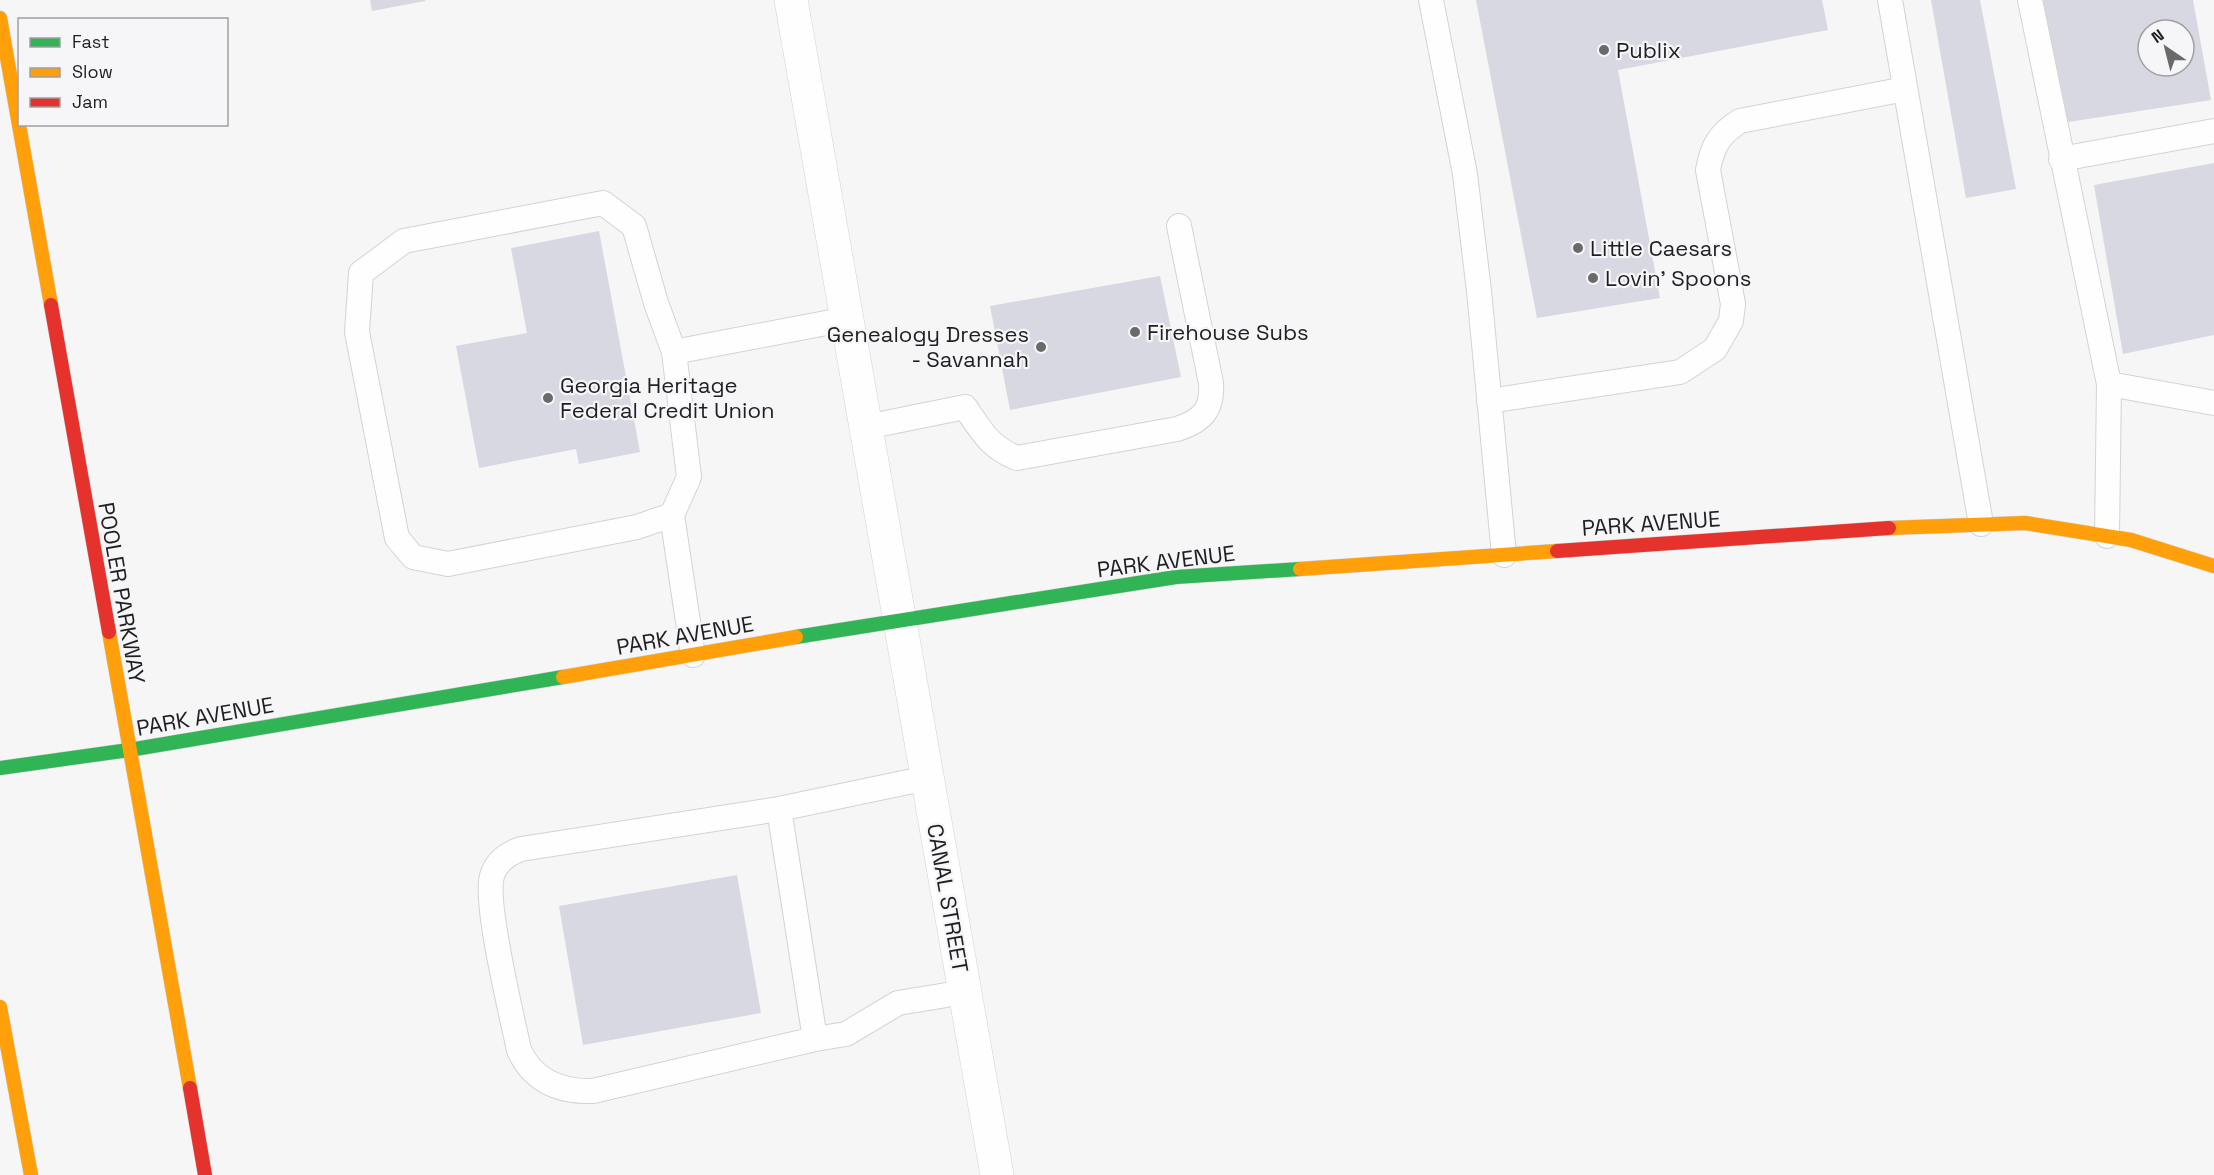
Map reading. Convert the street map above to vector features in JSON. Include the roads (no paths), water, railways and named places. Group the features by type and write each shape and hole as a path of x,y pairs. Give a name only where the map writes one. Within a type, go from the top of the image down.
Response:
{"street":[{"name":"CANAL STREET","path":"790,0 997,1175"},
{"name":"POOLER PARKWAY","path":"0,18 18,120"},
{"name":"POOLER PARKWAY","path":"19,126 205,1175"},
{"name":"PARK AVENUE","path":"0,768 129,750 899,620 1176,577 1907,526 2025,523 2131,540 2214,566"},
{"path":"0,1007 31,1175"}],"lane":[{"path":"1431,0 1465,174 1504,555"},
{"path":"1890,0 1981,524"},
{"path":"2030,0 2109,384 2107,536"},
{"path":"1489,401 1680,372 1715,349 1731,321 1733,304 1708,170 1711,149 1725,130 1740,121 1905,89"},
{"path":"2061,159 2214,131"},
{"path":"672,515 637,527 448,564 413,557 397,538 357,333 361,273 404,241 603,203 634,226 656,303 674,352 689,477 672,515 693,655"},
{"path":"866,427 965,407 988,440 1000,451 1017,458 1177,429 1192,424 1205,413 1212,399 1179,226"},
{"path":"674,352 847,319"},
{"path":"2109,384 2214,403"},
{"path":"927,778 779,808 521,849 498,863 492,875 489,892 519,1050 531,1070 556,1088 593,1091 815,1039 846,1034 898,1003 965,992"},
{"path":"779,808 815,1039"}],"place":[{"name":"Publix","path":"1604,50"},
{"name":"Little Caesars","path":"1578,248"},
{"name":"Lovin' Spoons","path":"1593,278"},
{"name":"Firehouse Subs","path":"1135,332"},
{"name":"Genealogy Dresses - Savannah","path":"1041,347"},
{"name":"Georgia Heritage Federal Credit Union","path":"548,398"}]}
